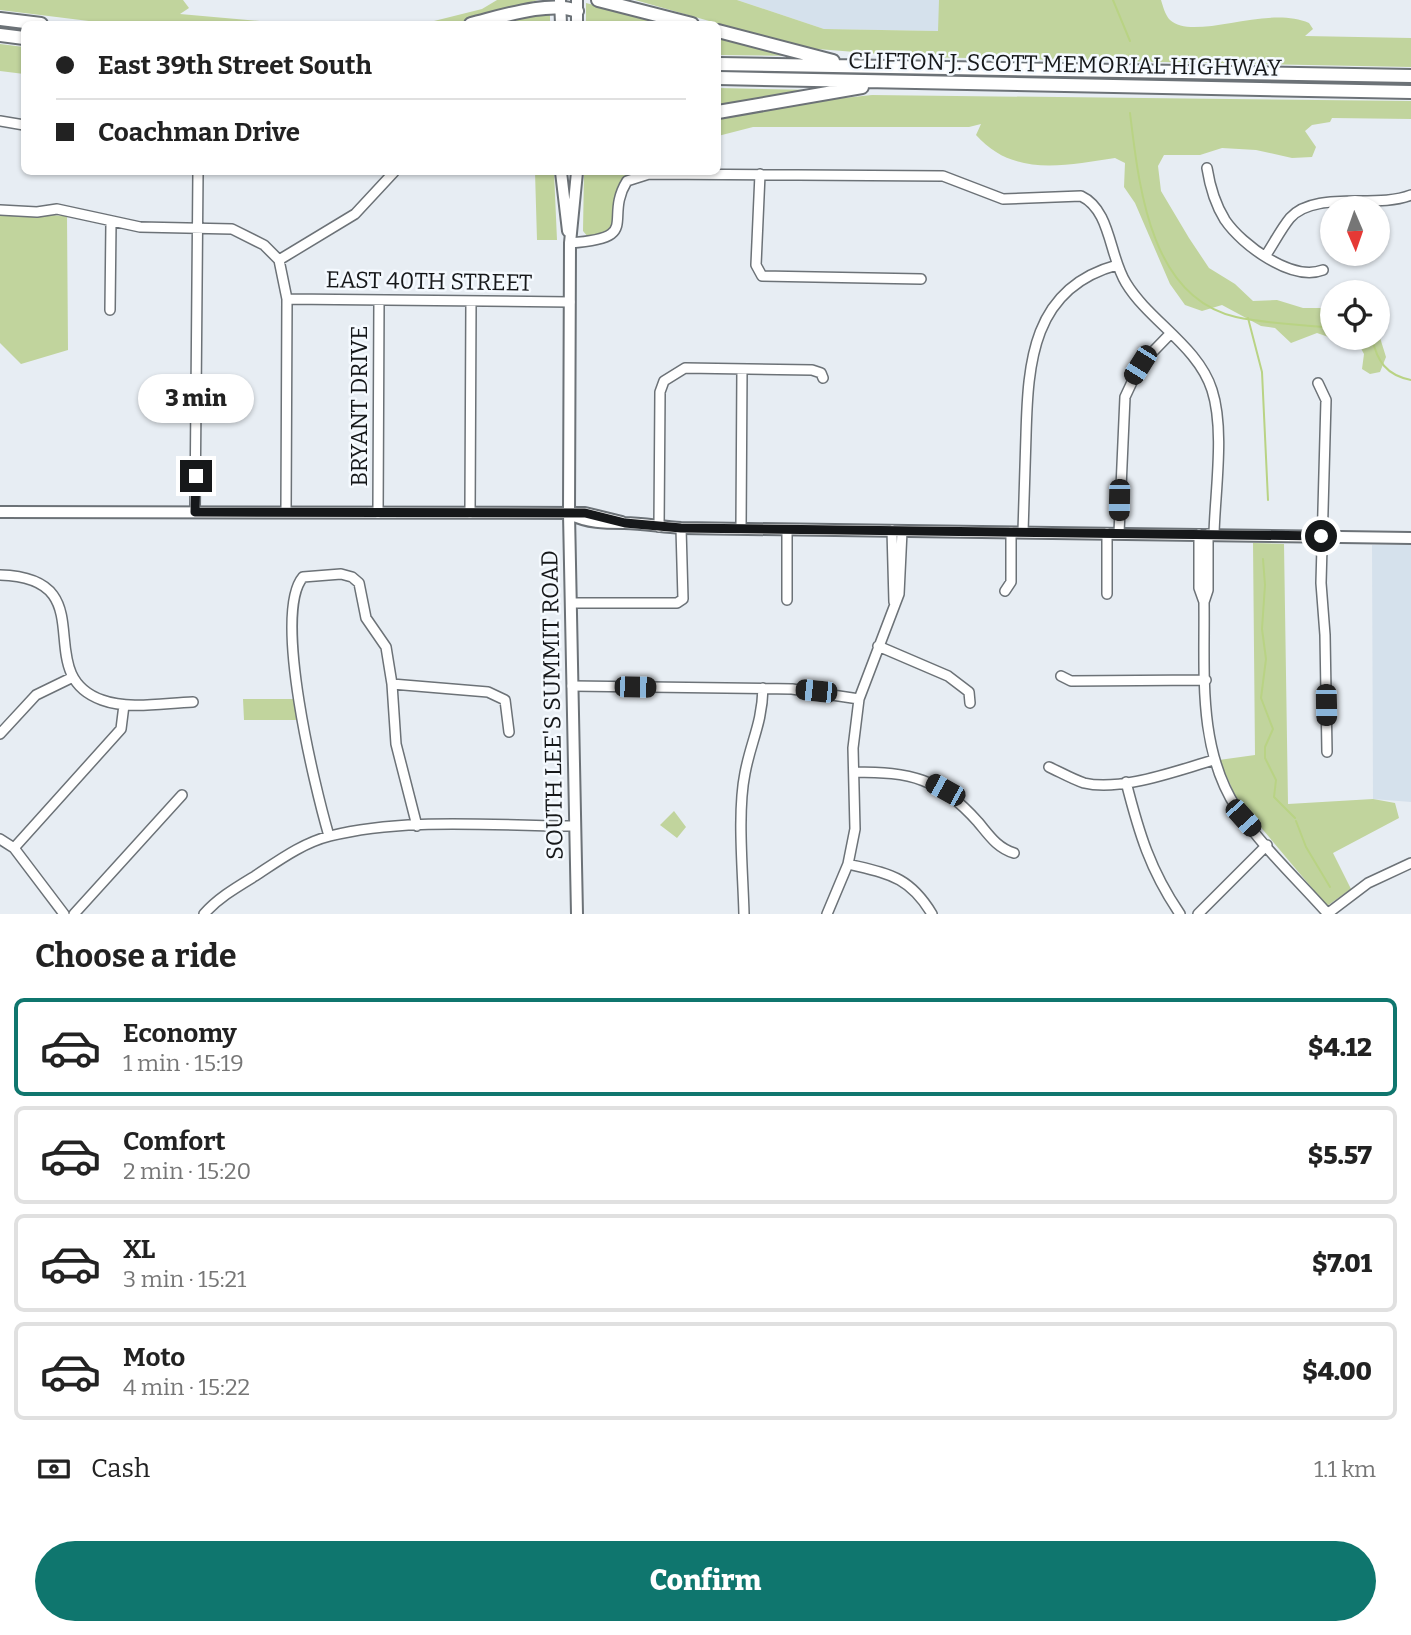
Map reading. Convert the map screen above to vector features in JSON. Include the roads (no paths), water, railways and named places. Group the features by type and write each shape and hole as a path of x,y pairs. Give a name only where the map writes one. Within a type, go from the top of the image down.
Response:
{"highway":[{"path":"599,0 680,21"},
{"path":"490,21 564,9"},
{"path":"0,19 21,22"},
{"path":"721,32 850,66"},
{"path":"0,35 21,38"},
{"name":"CLIFTON J. SCOTT MEMORIAL HIGHWAY","path":"721,64 1411,76"},
{"name":"CLIFTON J. SCOTT MEMORIAL HIGHWAY","path":"721,78 1411,92"},
{"path":"721,111 884,82"}],"main road":[{"name":"SOUTH LEE'S SUMMIT ROAD","path":"562,175 570,243"},
{"name":"SOUTH LEE'S SUMMIT ROAD","path":"576,914 569,514 570,243 577,175"},
{"path":"0,512 585,513 625,523 681,528 1411,538"}],"street":[{"path":"0,121 21,124"},
{"path":"1207,168 1213,197 1227,222 1245,241 1293,270 1314,273 1323,270"},
{"path":"760,174 756,265 760,274 768,279 921,279"},
{"path":"195,512 198,175"},
{"path":"279,260 355,214 391,175"},
{"path":"570,243 598,241 611,233 618,220 621,190 627,181 638,176 699,175"},
{"path":"721,175 943,176 1003,199 1081,196 1091,201 1099,210 1117,265 1138,300 1199,365 1208,380 1215,404 1207,534 1199,588 1204,602 1207,725 1214,760 1236,807 1327,914 1368,883 1411,863"},
{"path":"1266,255 1291,217 1302,209 1330,202 1388,202 1411,195"},
{"path":"0,210 37,212 57,209 111,223 244,233 264,245 279,260 287,299 286,512"},
{"path":"110,310 111,223"},
{"path":"1023,532 1028,378 1034,344 1047,317 1068,292 1092,274 1117,265"},
{"name":"EAST 40TH STREET","path":"287,299 570,302"},
{"name":"BRYANT DRIVE","path":"378,513 379,300"},
{"path":"470,513 471,301"},
{"path":"1107,594 1125,397 1140,365 1170,334"},
{"path":"659,527 660,393 664,381 685,368 811,370 821,373 824,378"},
{"path":"741,529 742,369"},
{"path":"1318,383 1326,400 1321,536 1327,752"},
{"path":"571,603 668,605 683,599 681,528"},
{"path":"787,530 787,600"},
{"path":"827,914 848,864 855,829 853,772 859,699 894,604 897,531"},
{"path":"1005,591 1011,582 1010,532"},
{"path":"329,836 308,762 302,710 291,656 292,600 295,586 303,576 341,574 352,577 359,583 366,618 386,647 392,684 396,744 417,826"},
{"path":"0,575 32,581 53,595 65,625 64,648 71,678 86,693 124,705 193,702"},
{"path":"878,646 948,676 965,687 970,703"},
{"path":"1061,676 1071,681 1206,680"},
{"path":"0,734 36,695 71,678"},
{"path":"392,684 488,692 505,700 509,732"},
{"path":"572,686 763,688 816,691 859,699"},
{"path":"744,914 743,788 750,752 761,724 763,688"},
{"path":"14,848 121,729 124,705"},
{"path":"1049,767 1084,783 1104,785 1214,760"},
{"path":"853,772 895,773 932,783 960,802 1002,849 1014,853"},
{"path":"1126,782 1147,858 1161,887 1180,914"},
{"path":"74,914 182,795"},
{"path":"204,914 221,897 292,852 329,836 367,829 417,826 575,826"},
{"path":"0,839 14,848 64,914"},
{"path":"1198,914 1267,845"},
{"path":"848,864 895,876 915,890 932,914"}],"waterway":[{"path":"1113,0 1130,41"},
{"path":"1130,113 1138,172 1154,234 1167,263 1184,287 1207,305 1236,317 1320,327"},
{"path":"1248,318 1262,372 1268,500"},
{"path":"1376,350 1389,371 1411,380"},
{"path":"1263,559 1265,585 1262,629 1266,659 1261,698 1273,729 1265,747 1265,758 1276,780 1274,797 1295,818"},
{"path":"1296,821 1306,847 1330,887"}]}
